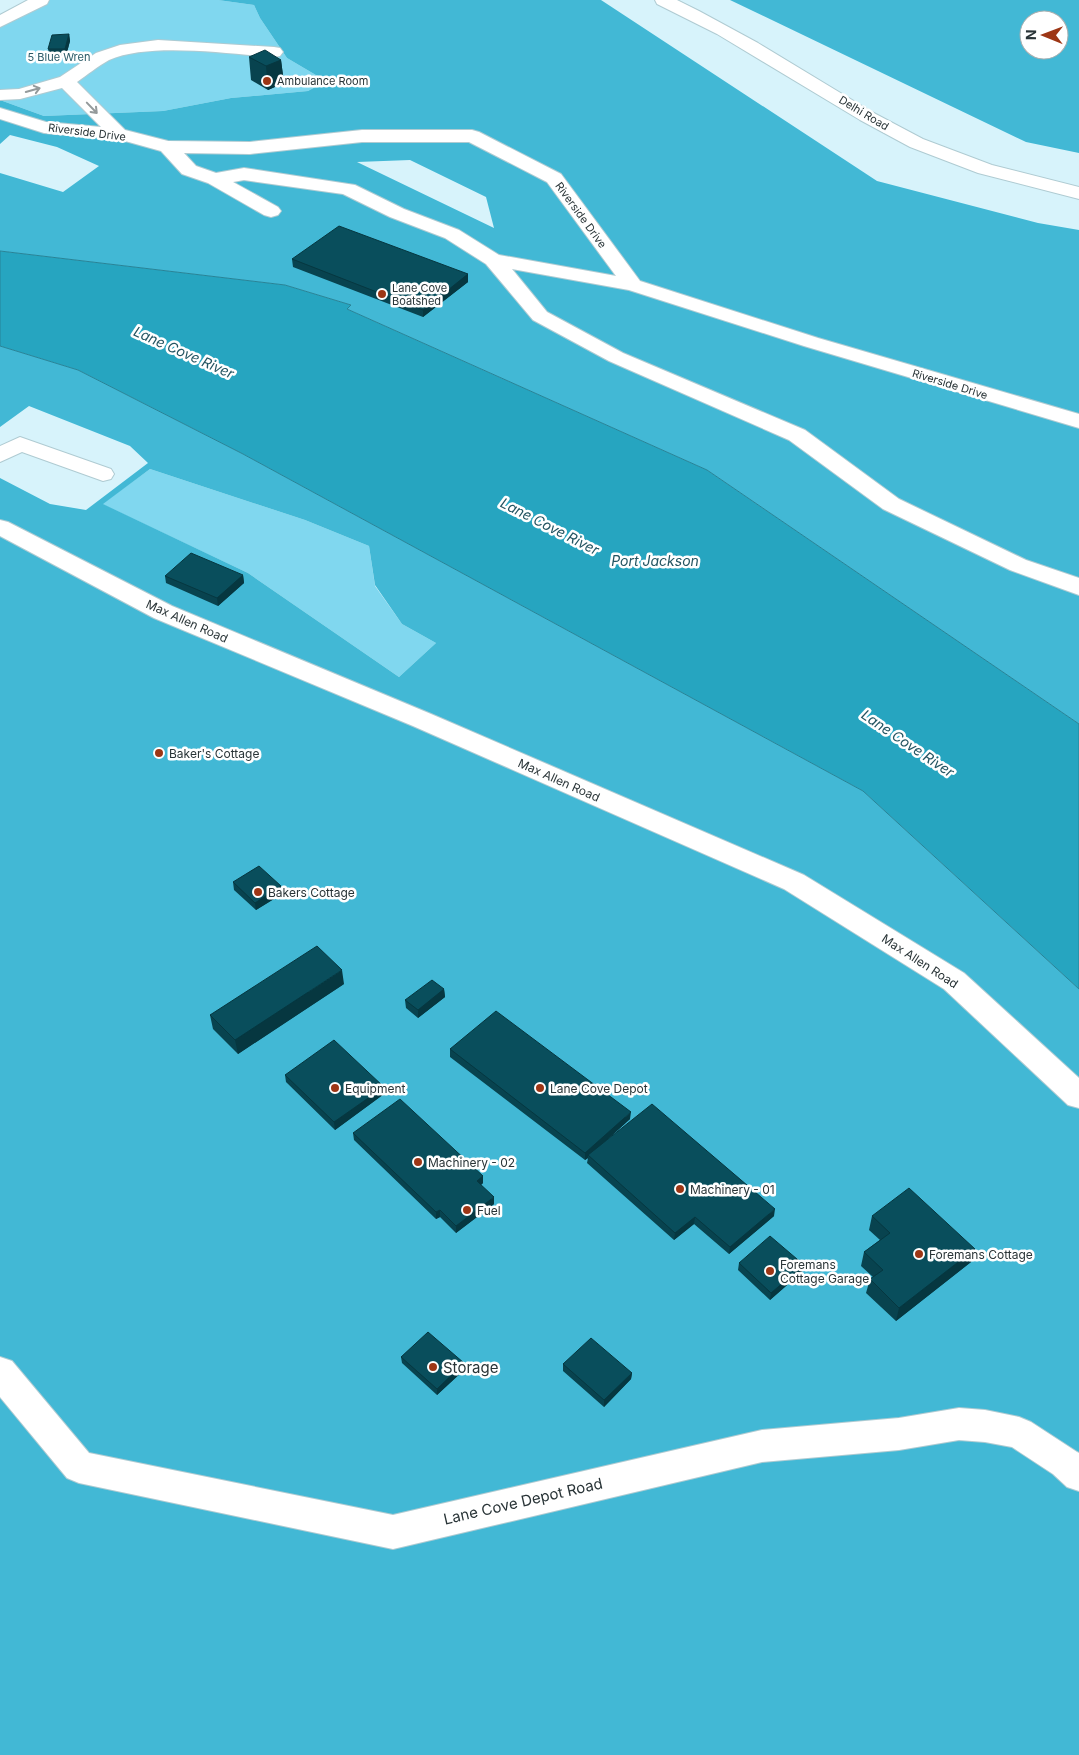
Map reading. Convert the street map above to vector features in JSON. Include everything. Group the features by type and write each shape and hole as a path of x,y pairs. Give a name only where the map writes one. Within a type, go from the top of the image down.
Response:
{"street":[{"path":"0,22 40,0"},
{"name":"Delhi Road","path":"664,0 724,30 896,132 941,152 985,168 1038,184 1079,193"},
{"path":"0,95 20,94 66,81 102,58 126,49 158,45 274,52"},
{"path":"66,81 118,134"},
{"name":"Riverside Drive","path":"0,113 44,127 118,134 168,147 250,148 362,136 472,136 554,178 633,285 811,342 1079,421"},
{"path":"168,147 188,170 215,179 271,211"},
{"path":"215,179 244,174 348,189 397,213 452,234 493,260 540,316 616,357 797,435 891,504 1018,565 1079,587"},
{"path":"493,260 633,285"},
{"path":"0,455 20,444 103,474"},
{"name":"Max Allen Road","path":"0,527 163,612 422,720 794,882 954,981 1079,1096"},
{"name":"Lane Cove Depot Road","path":"0,1372 79,1467 393,1532 762,1446 899,1434 959,1424 985,1426 1019,1433 1079,1475"}],"green space":[{"name":"5 Blue Wren","path":"41,0 218,0 254,5 260,18 287,58 326,81 308,91 231,98 163,111 44,116 0,100 0,22"},
{"path":"150,469 305,520 369,546 375,586 402,624 436,643 399,677 248,573 102,504"}],"shaded area":[{"path":"218,0 601,0 877,181 1038,223 1079,230 1079,724 707,470 347,309 351,305 285,285 0,251 0,173 63,192 99,166 57,147 10,135 0,144 0,100 44,116 163,111 231,98 308,91 326,81 287,58 260,18 254,5","holes":["410,160 486,197 494,228 357,162"]},
{"path":"730,0 1079,0 1079,153 1026,142"},
{"path":"0,346 78,370 243,454 863,791 1079,989 1079,1755 0,1755 0,478 50,504 86,510 148,463 130,446 29,406 0,427","holes":["150,469 305,520 369,546 375,585 402,624 436,643 399,677 248,573 103,504"]}],"water":[{"name":"Port Jackson","path":"0,251 285,285 351,305 347,309 707,470 1079,724 1079,989 863,791 243,454 78,370 0,346"}],"building":[{"path":"69,34 65,49 48,49 52,35"},
{"path":"265,50 281,60 266,66 249,57"},
{"path":"339,226 468,274 423,310 292,259"},
{"path":"191,553 243,575 217,598 165,576"},
{"name":"Bakers Cottage","path":"259,866 281,886 255,903 233,882"},
{"path":"317,946 342,970 235,1040 210,1015"},
{"path":"432,980 444,989 418,1010 405,1000"},
{"name":"Lane Cove Depot","path":"496,1011 631,1112 585,1153 450,1049"},
{"name":"Equipment","path":"334,1040 384,1087 334,1122 285,1075"},
{"name":"Machinery - 02","path":"400,1099 483,1176 477,1181 494,1197 456,1226 440,1210 436,1212 353,1133"},
{"name":"Machinery - 01","path":"652,1104 775,1209 730,1247 695,1217 675,1233 588,1155"},
{"name":"Foremans Cottage","path":"909,1188 975,1249 899,1308 870,1279 883,1270 864,1252 890,1233 872,1216"},
{"name":"Foremans Cottage Garage","path":"770,1236 804,1265 771,1293 739,1263"},
{"name":"Storage","path":"428,1332 464,1363 437,1389 401,1357"},
{"path":"591,1338 632,1373 604,1400 563,1364"}],"place":[{"name":"Ambulance Room","path":"267,81"},
{"name":"Lane Cove Boatshed","path":"382,294"},
{"name":"Baker's Cottage","path":"159,753"},
{"name":"Bakers Cottage","path":"258,892"},
{"name":"Equipment","path":"335,1088"},
{"name":"Lane Cove Depot","path":"540,1088"},
{"name":"Machinery - 02","path":"418,1162"},
{"name":"Machinery - 01","path":"680,1189"},
{"name":"Fuel","path":"467,1210"},
{"name":"Foremans Cottage","path":"919,1254"},
{"name":"Foremans Cottage Garage","path":"770,1271"},
{"name":"Storage","path":"433,1367"}],"water label":[{"name":"Lane Cove River","path":"184,352"},
{"name":"Lane Cove River","path":"550,526"},
{"name":"Lane Cove River","path":"908,743"}]}
